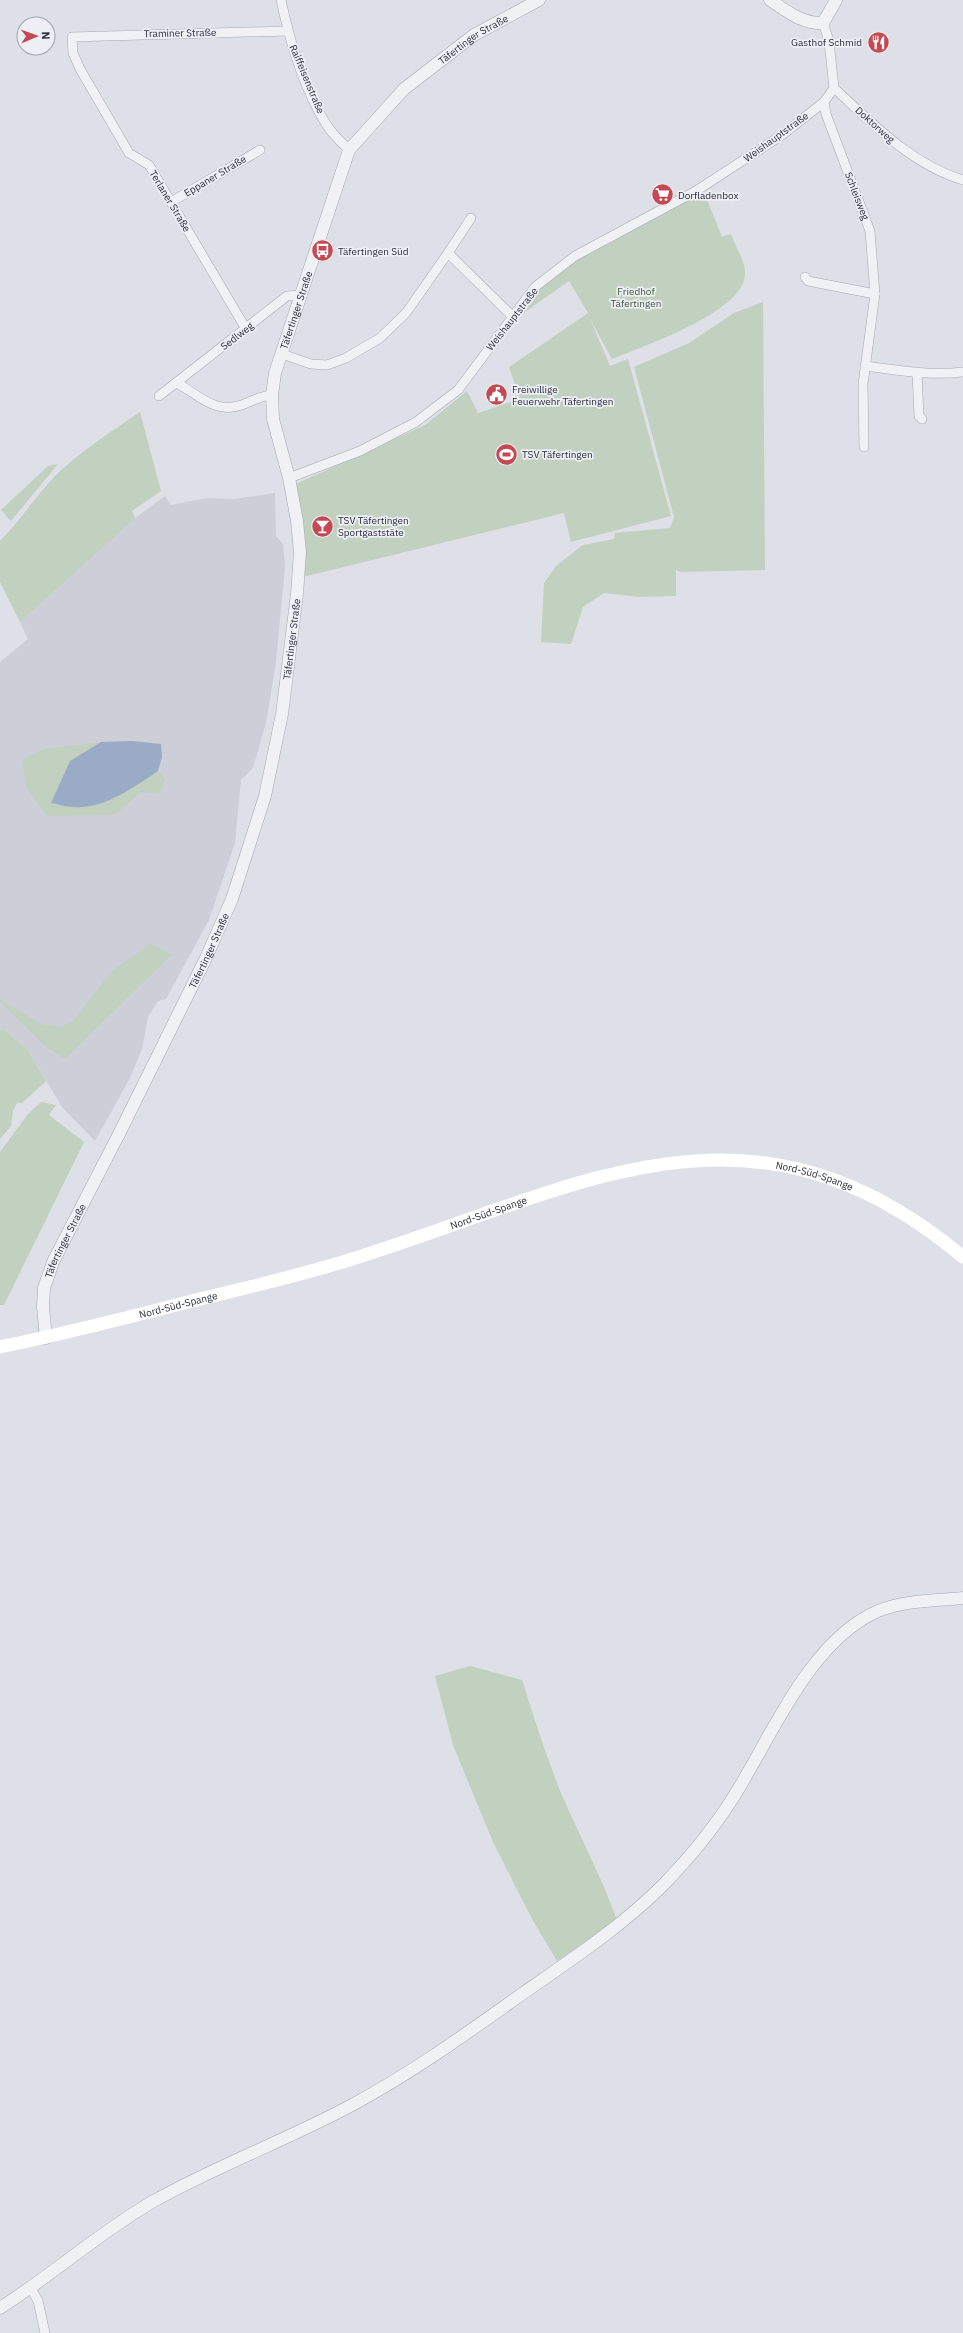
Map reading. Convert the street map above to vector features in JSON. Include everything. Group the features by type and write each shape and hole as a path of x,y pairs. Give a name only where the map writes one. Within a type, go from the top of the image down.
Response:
{"main road":[{"name":"Nord-Süd-Spange","path":"0,1347 46,1338 347,1261 534,1196 604,1175 677,1162 722,1159 776,1165 834,1179 872,1196 912,1217 963,1257"}],"street":[{"name":"Raiffeisenstraße","path":"281,0 287,31 306,79 327,125 348,150"},
{"name":"Täfertinger Straße","path":"46,1338 43,1307 44,1288 53,1262 119,1134 206,958 232,898 265,796 282,714 297,594 300,552 290,478 273,419 272,396 275,373 348,150 404,89 474,35 539,0"},
{"path":"770,0 804,21 823,23"},
{"path":"834,88 829,41 823,23 836,0"},
{"name":"Traminer Straße","path":"72,37 287,31"},
{"name":"Terlaner Straße","path":"72,37 73,53 80,69 129,153 149,166 246,329"},
{"name":"Weishauptstraße","path":"290,478 360,451 416,422 458,390 535,287 575,256 702,187 782,135 824,102 834,88"},
{"name":"Doktorweg","path":"834,88 892,142 950,176 963,180"},
{"name":"Schleisweg","path":"824,102 826,114 870,231 875,294 865,366 864,448"},
{"name":"Eppaner Straße","path":"171,202 260,150"},
{"path":"282,354 311,364 327,365 346,358 375,341 406,313 471,218"},
{"path":"448,253 512,316"},
{"path":"805,277 808,281 875,294"},
{"name":"Sedlweg","path":"159,396 287,296 300,295"},
{"path":"865,366 917,373 945,374 963,372"},
{"path":"917,373 919,416 922,419"},
{"path":"177,383 218,408 232,408 264,396 272,396"},
{"path":"0,2308 32,2288 152,2202 353,2104 409,2071 609,1931 658,1889 687,1859 715,1824 734,1796 808,1672 827,1647 854,1625 878,1612 904,1603 963,1598"},
{"path":"32,2288 38,2301 45,2333"}],"shaded area":[{"path":"275,493 276,536 283,544 285,566 276,662 266,723 253,768 241,780 235,843 209,920 166,999 158,1001 148,1017 142,1049 129,1080 95,1141 62,1107 28,1050 4,1029 0,1030 0,662 28,639 20,622 128,523 165,496 171,505 207,498 235,499"}],"green space":[{"name":"TSV Täfertingen","path":"702,187 722,237 731,234 742,259 745,275 740,289 728,302 690,326 646,346 612,359 590,319 610,366 628,359 671,516 571,542 564,513 303,577 303,530 296,484 425,425 467,391 478,413 520,399 509,367 588,313 569,281 522,314 517,309 575,256"},
{"path":"763,302 765,570 681,572 676,570 676,596 639,597 604,593 583,607 571,644 541,642 544,583 556,566 583,545 614,539 615,533 670,528 674,517 634,367 689,343 734,313"},
{"path":"140,412 161,491 132,511 135,518 20,622 0,582 0,541 58,474 94,444"},
{"path":"58,464 11,521 1,510 48,466"},
{"path":"101,742 70,761 135,786 158,771 165,779 160,794 141,792 114,815 47,816 26,787 22,760 43,749"},
{"path":"150,944 172,954 65,1059 44,1045 0,1002 0,999 41,1024 61,1027 73,1021 112,971"},
{"path":"4,1029 28,1050 46,1081 22,1103 17,1103 13,1111 11,1126 0,1139 0,1030"},
{"path":"41,1102 56,1105 49,1115 84,1142 4,1305 0,1305 0,1152 28,1114"},
{"path":"470,1666 522,1680 545,1751 561,1793 597,1871 616,1918 596,1935 557,1961 532,1919 493,1842 453,1745 435,1676"}],"water":[{"path":"132,741 161,744 162,757 158,771 118,796 96,805 68,807 51,803 70,761 101,742"}],"place":[{"name":"Gasthof Schmid","path":"878,42"},
{"name":"Dorfladenbox","path":"663,195"},
{"name":"Täfertingen Süd","path":"323,251"},
{"name":"Freiwillige Feuerwehr Täfertingen","path":"496,395"},
{"name":"TSV Täfertingen","path":"507,454"},
{"name":"TSV Täfertingen Sportgaststäte","path":"323,526"}],"park label":[{"name":"Friedhof Täfertingen","path":"636,296"}]}
